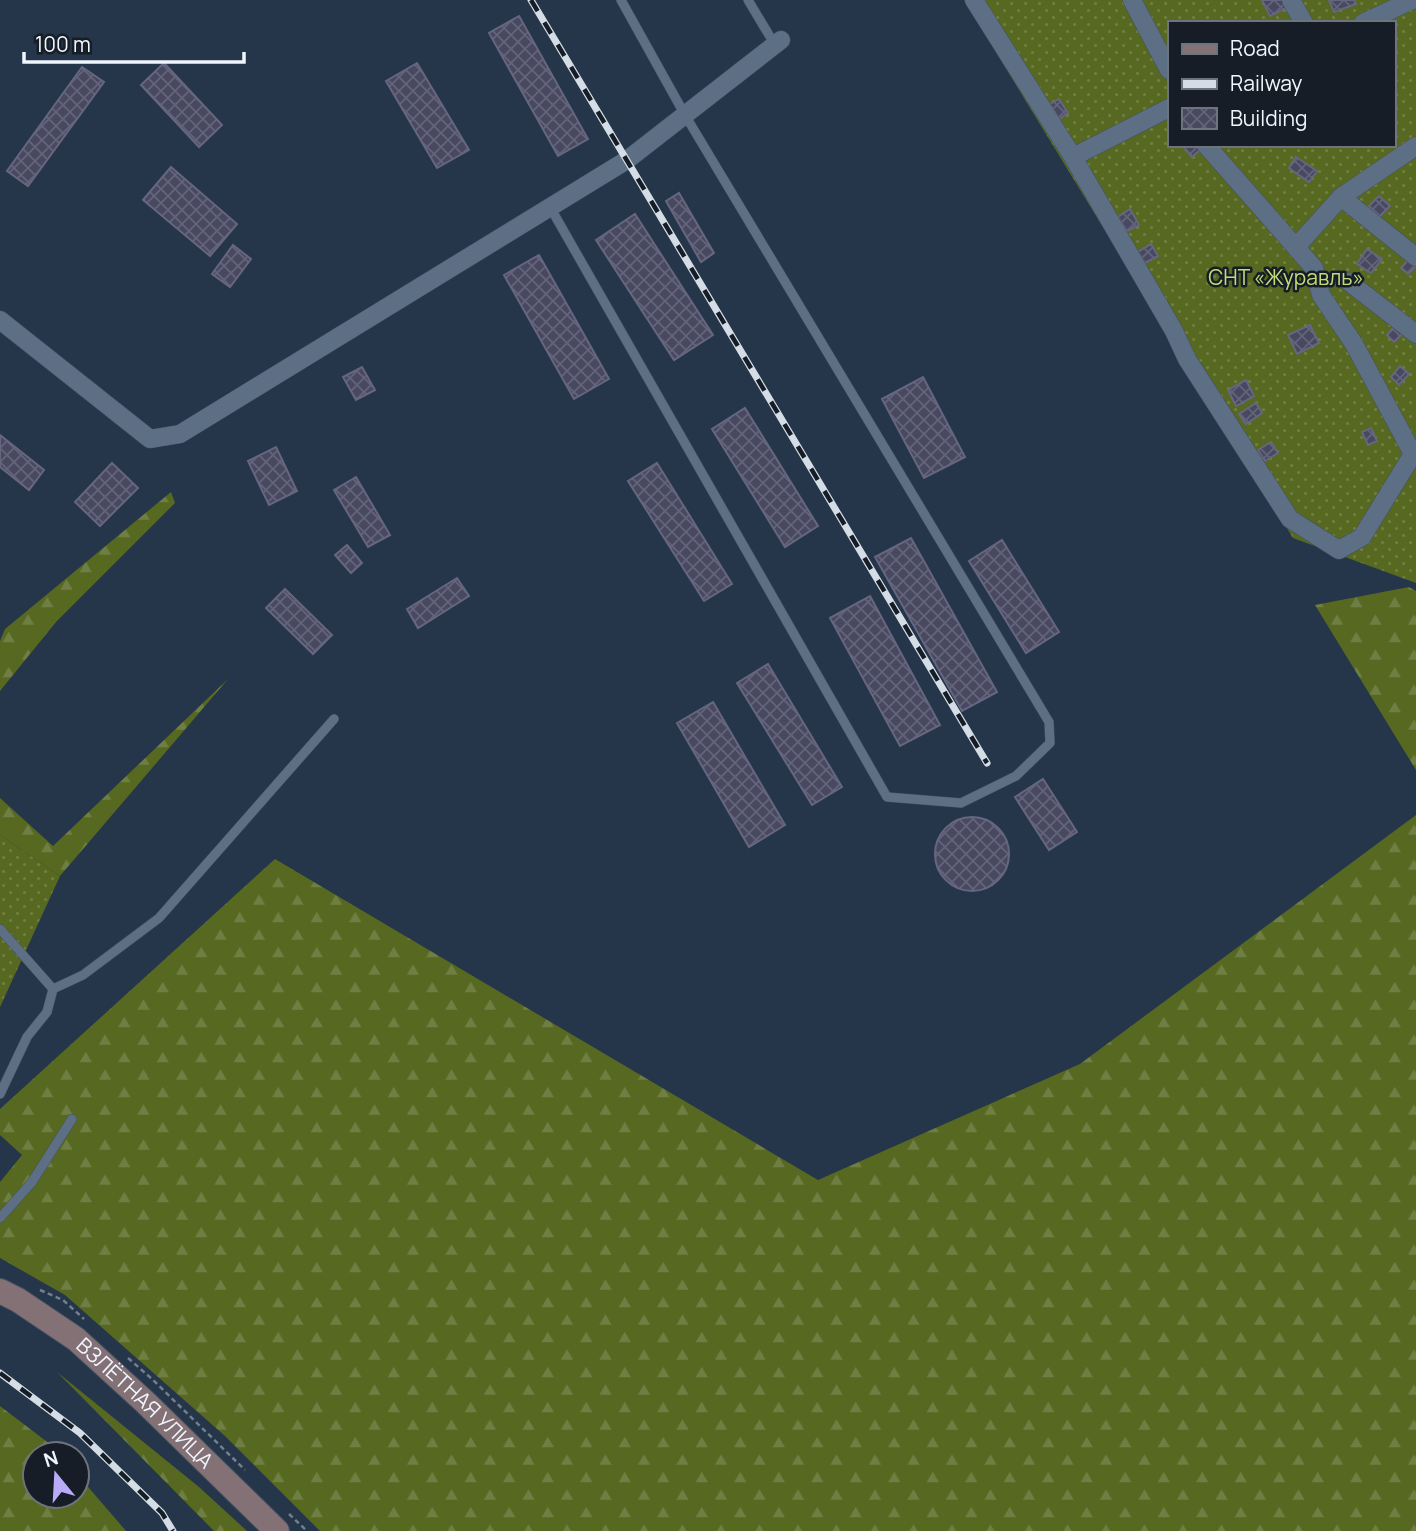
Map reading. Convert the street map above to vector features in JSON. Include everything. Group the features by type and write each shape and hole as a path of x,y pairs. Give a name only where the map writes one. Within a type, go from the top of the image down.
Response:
{"street":[{"path":"974,0 1073,157 1174,331 1187,359 1290,519 1339,550 1362,537 1414,455 1354,344 1321,295 1314,268 1208,147"},
{"path":"1132,0 1168,69"},
{"path":"1291,0 1303,21"},
{"path":"1367,21 1412,0"},
{"path":"0,320 150,439 180,433 627,160 778,43"},
{"path":"1073,157 1168,109"},
{"path":"1296,247 1341,197 1416,146"},
{"path":"1341,197 1416,257"},
{"path":"1349,282 1416,334"},
{"name":"ВЗЛЁТНАЯ УЛИЦА","path":"0,1291 76,1339 277,1531"}],"lane":[{"path":"550,207 887,797 961,803 1016,776 1050,743 1049,722 685,115 621,0"},
{"path":"748,0 778,43"},
{"path":"53,989 83,975 159,918 334,719"},
{"path":"0,929 53,989"},
{"path":"0,1094 27,1037 47,1012 53,989"},
{"path":"0,1218 32,1182 72,1119"}],"green space":[{"name":"СНТ «Журавль»","path":"964,0 1416,0 1416,583 1293,538"},
{"path":"171,492 175,503 56,622 0,691 0,641 5,629"},
{"path":"1409,587 1416,591 1416,770 1315,605"},
{"path":"228,679 60,876 0,835 0,798 53,846"},
{"path":"1416,815 1416,1531 320,1531 225,1436 65,1295 0,1258 0,1182 22,1155 0,1135 0,1109 275,859 818,1180 1080,1064"},
{"path":"0,835 60,876 0,1007"},
{"path":"57,1372 199,1487 247,1531 214,1531"},
{"path":"0,1406 45,1440 21,1440 21,1510 91,1510 91,1490 126,1531 0,1531"}],"building":[{"path":"1262,0 1284,0 1288,7 1270,16"},
{"path":"1329,0 1354,0 1356,4 1334,12"},
{"path":"519,16 588,139 558,156 489,33"},
{"path":"164,63 222,125 199,147 141,85"},
{"path":"417,63 469,150 437,168 386,81"},
{"path":"82,67 104,82 28,186 7,171"},
{"path":"1059,99 1068,113 1059,119 1050,104"},
{"path":"1184,147 1202,148 1192,157"},
{"path":"1296,157 1317,171 1309,182 1289,168"},
{"path":"171,167 237,224 210,256 143,200"},
{"path":"679,193 714,253 701,262 666,201"},
{"path":"1379,196 1390,206 1380,216 1369,206"},
{"path":"1130,209 1139,225 1127,231 1118,217"},
{"path":"635,214 713,335 674,360 596,240"},
{"path":"1151,244 1158,256 1145,263 1138,252"},
{"path":"233,245 251,259 230,287 212,274"},
{"path":"1367,249 1382,259 1371,273 1357,264"},
{"path":"539,255 609,379 574,399 504,275"},
{"path":"1410,258 1416,266 1408,274 1401,268"},
{"path":"1310,325 1319,343 1297,354 1288,335"},
{"path":"1395,326 1403,333 1394,342 1387,335"},
{"path":"1400,366 1409,374 1399,385 1391,377"},
{"path":"362,367 375,390 356,400 343,377"},
{"path":"923,377 965,457 924,478 882,399"},
{"path":"1246,380 1254,396 1236,406 1228,390"},
{"path":"1256,403 1262,413 1246,424 1239,414"},
{"path":"745,408 818,526 785,547 712,429"},
{"path":"1371,428 1377,441 1368,445 1362,432"},
{"path":"0,435 44,470 29,490 0,467"},
{"path":"1271,442 1278,453 1265,461 1258,450"},
{"path":"276,447 297,491 269,505 248,461"},
{"path":"112,463 138,488 100,526 75,502"},
{"path":"657,463 732,584 704,601 628,481"},
{"path":"356,477 390,535 368,547 334,490"},
{"path":"911,538 997,692 962,711 875,557"},
{"path":"1002,540 1059,632 1026,653 969,561"},
{"path":"347,545 362,563 351,573 335,555"},
{"path":"457,578 469,596 418,628 407,609"},
{"path":"285,589 332,635 313,654 266,608"},
{"path":"870,596 940,725 900,746 830,618"},
{"path":"768,664 842,787 812,805 737,683"},
{"path":"713,702 785,825 749,847 677,723"},
{"path":"1043,779 1077,832 1049,850 1015,797"},
{"path":"972,817 993,823 1003,833 1009,854 1003,875 993,885 972,891 951,885 941,875 935,854 941,833 951,823"}],"railway":[{"path":"531,0 987,763"},
{"path":"0,1373 80,1433 162,1513 173,1531"}]}
